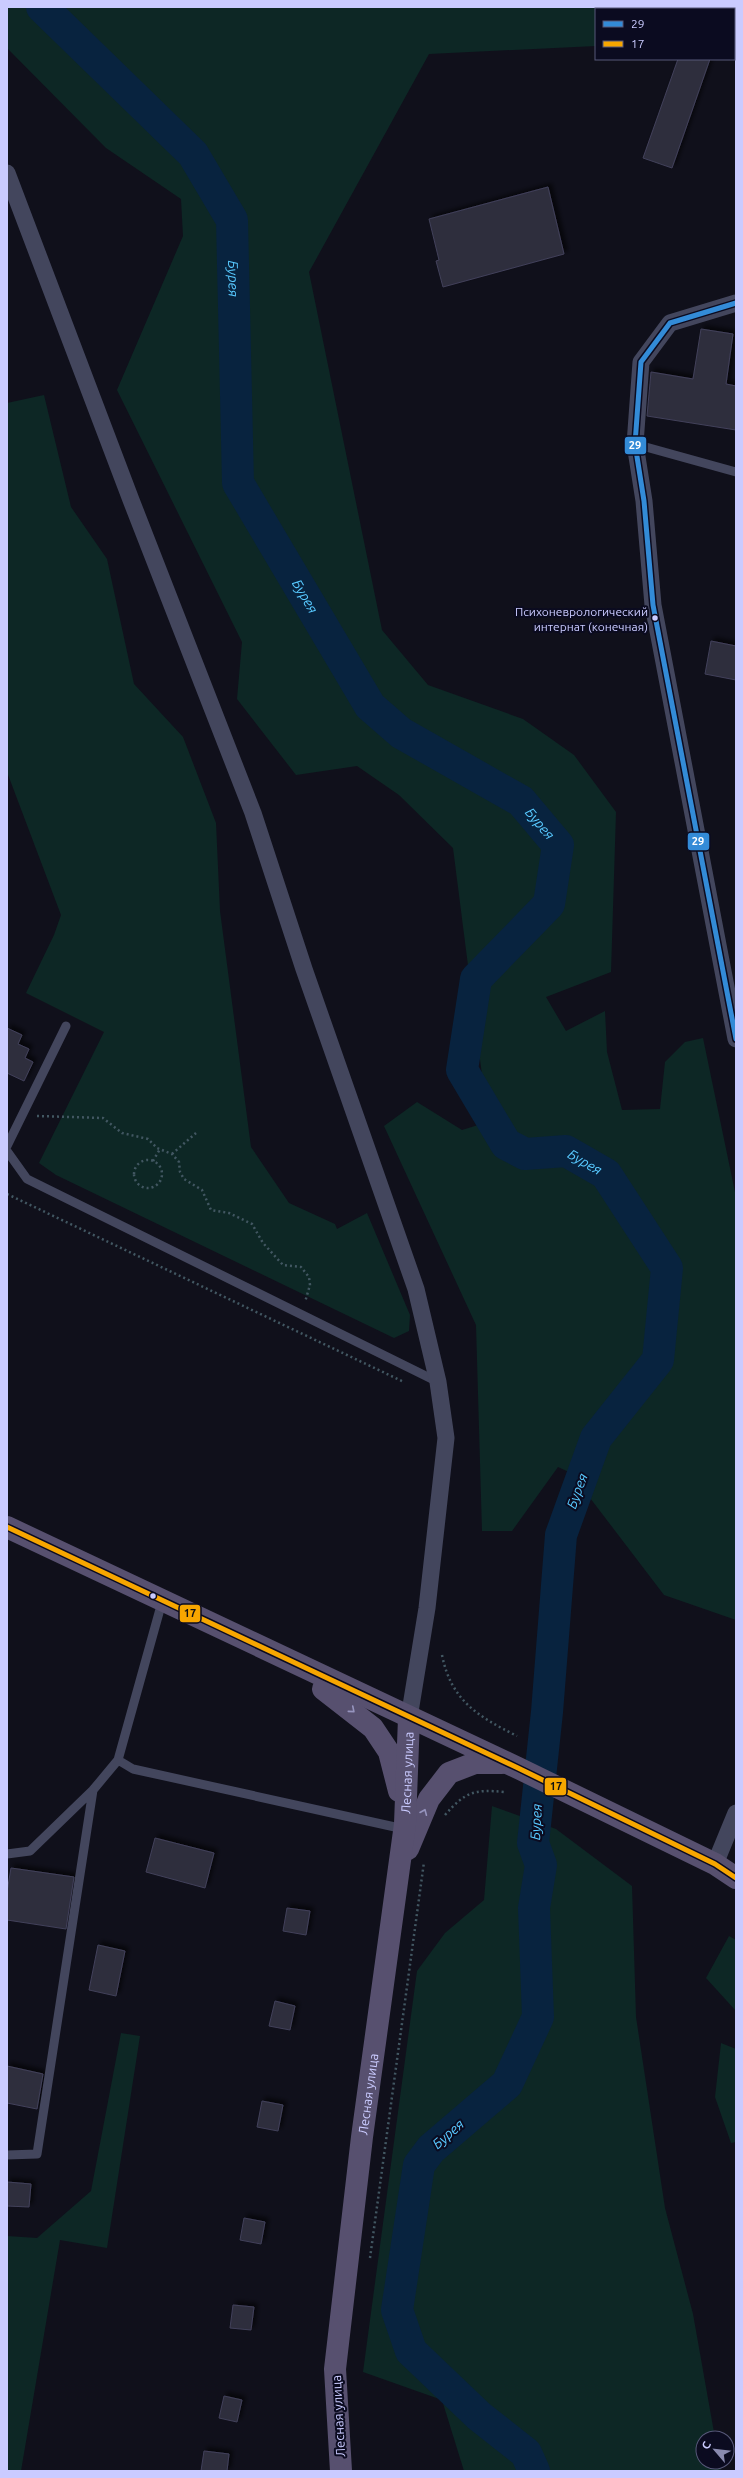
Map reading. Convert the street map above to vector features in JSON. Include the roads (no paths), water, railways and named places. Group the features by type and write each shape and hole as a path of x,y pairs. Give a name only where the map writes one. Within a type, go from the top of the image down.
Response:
{"main road":[{"path":"7,1527 162,1602 570,1793 715,1864 736,1878"},
{"path":"262,1649 343,1702 373,1728 389,1752 404,1822"},
{"name":"Лесная улица","path":"341,2471 335,2369 362,2137 404,1822 409,1718"},
{"path":"398,1874 430,1799 449,1773 475,1763 513,1766"}],"street":[{"path":"7,173 128,493 254,813 304,969 416,1289 438,1382 446,1438 428,1608 409,1718"},
{"path":"736,303 670,323 641,362 635,444 644,501 653,605 736,1038"},
{"path":"715,1864 736,1813"}],"lane":[{"path":"635,444 736,472"},
{"path":"7,1146 66,1026"},
{"path":"7,1151 27,1179 438,1382"},
{"path":"7,1854 30,1850 93,1790 118,1760 162,1602"},
{"path":"118,1760 133,1770 404,1822"},
{"path":"7,2155 37,2154 93,1790"}],"waterway":[{"name":"Бурея","path":"42,7 193,154 232,220 238,483 370,706 401,733 521,801 558,845 549,904 476,979 462,1070 506,1144 525,1154 566,1151 606,1174 667,1268 658,1360 596,1438 561,1535 547,1712 533,1843 541,1865 534,1908 538,2017 507,2084 431,2149 419,2165 397,2310 411,2351 479,2416 526,2453 534,2471"}],"place":[{"name":"Психоневрологический интернат (конечная)","path":"655,618"}]}
